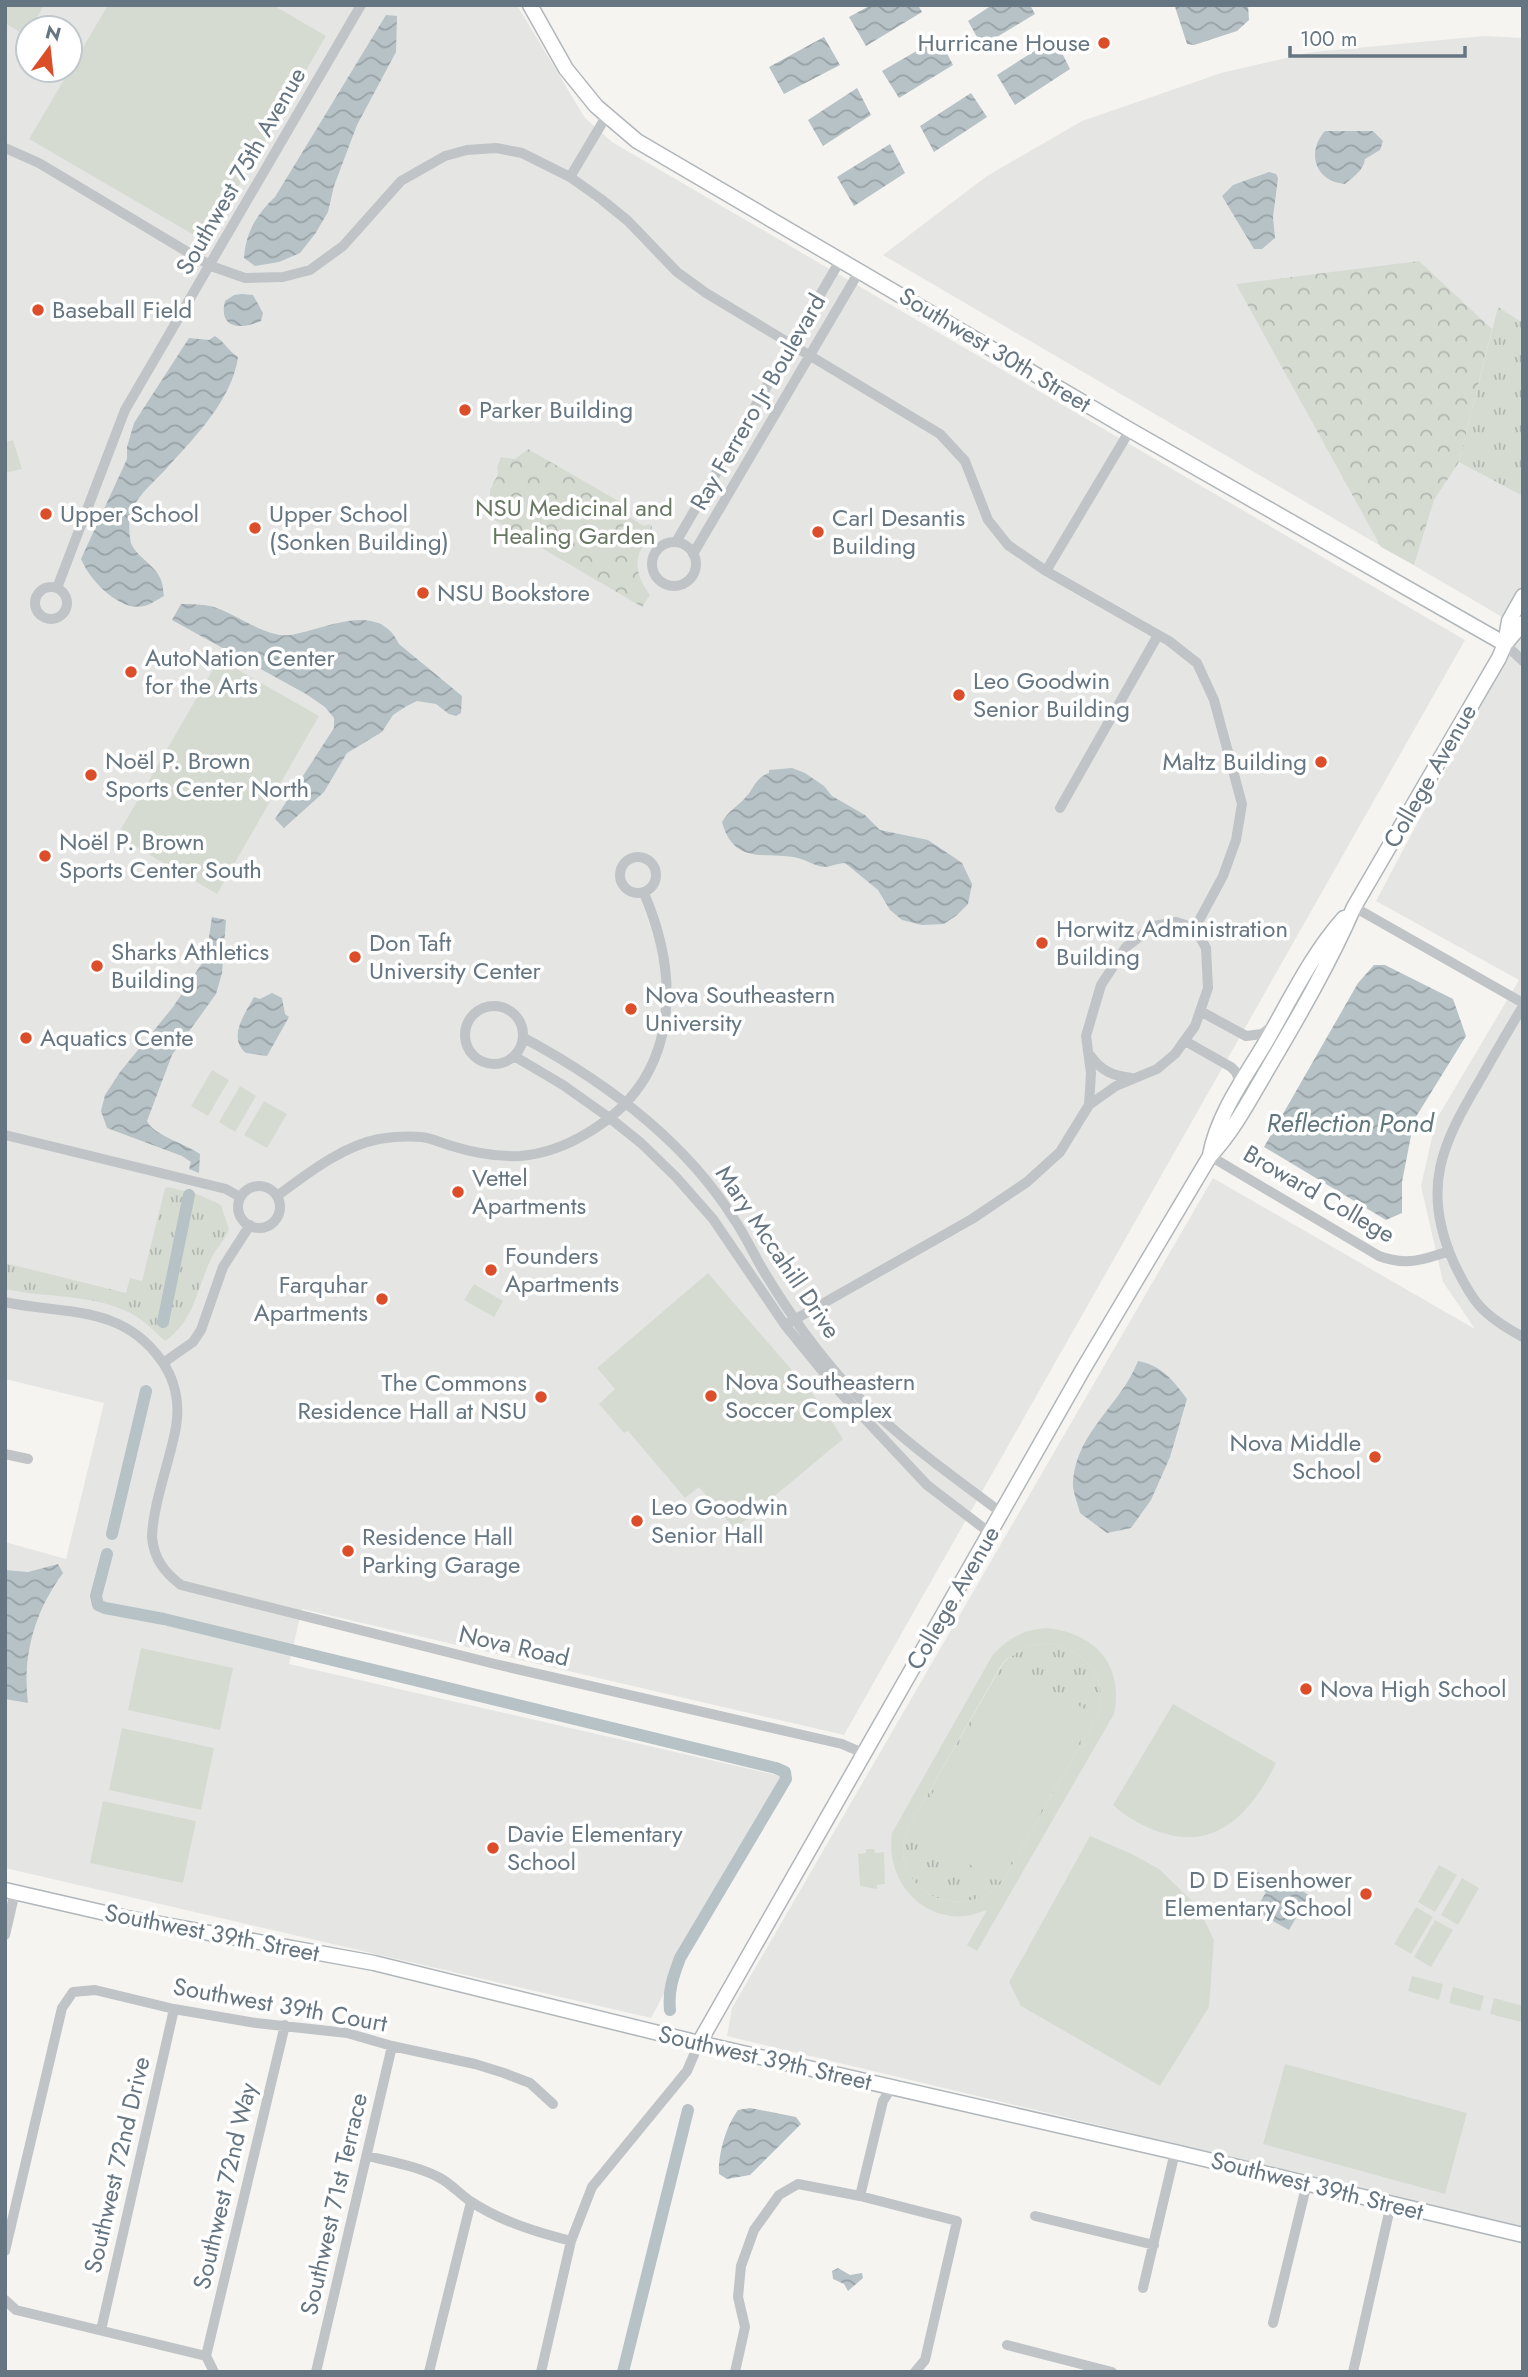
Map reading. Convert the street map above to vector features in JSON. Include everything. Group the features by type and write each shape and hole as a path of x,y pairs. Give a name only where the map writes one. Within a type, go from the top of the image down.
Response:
{"street":[{"name":"Southwest 75th Avenue","path":"57,588 125,410 361,5"},
{"name":"Southwest 30th Street","path":"530,5 566,69 596,106 637,141 1130,430 1505,644"},
{"path":"570,177 607,115"},
{"path":"5,148 39,163 211,266 246,278 283,277 310,270 343,246 401,181 445,156 467,150 496,148 522,153 570,177 628,221 677,272 706,293 947,440 965,461 981,505 997,534 1014,550 1158,635 1197,663 1214,700 1242,804 1236,840 1223,876 1195,928"},
{"name":"Ray Ferrero Jr Boulevard","path":"676,542 841,259"},
{"name":"Ray Ferrero Jr Boulevard","path":"694,554 860,270"},
{"path":"1046,571 1130,430"},
{"path":"676,542 689,548 694,554 695,567 689,579 677,585 664,583 654,572 653,558 662,545 676,542"},
{"name":"College Avenue","path":"699,2043 1082,1371 1210,1156 1227,1138 1298,1018 1338,946 1354,907 1499,658 1505,644 1509,621 1523,596"},
{"name":"College Avenue","path":"1505,644 1523,624"},
{"path":"1060,808 1158,635"},
{"path":"1505,644 1523,651"},
{"path":"1505,644 1523,662"},
{"path":"277,1195 334,1157 377,1140 422,1137 481,1154 519,1156 558,1148 611,1119 645,1076 656,1056 666,1017 666,960 644,892"},
{"path":"1354,907 1523,1004 1450,1131 1439,1172 1438,1204 1438,1215 1449,1251 1468,1293 1494,1322 1523,1337"},
{"name":"College Avenue","path":"1210,1156 1215,1132 1325,939 1354,907"},
{"path":"790,1322 972,1219 1027,1182 1060,1152 1089,1105 1116,1087 1164,1064 1185,1041 1202,1012 1208,988 1206,948 1195,928 1176,922 1154,926 1126,947 1101,985 1086,1036 1091,1073 1089,1105"},
{"path":"498,1005 514,1013 520,1020 524,1038 514,1056 498,1064 489,1064 473,1055 465,1039 468,1021 480,1009 498,1005"},
{"path":"1202,1012 1246,1036 1262,1034 1277,1024"},
{"name":"Mary Mccahill Drive","path":"524,1038 565,1061 625,1104 669,1142 717,1195 734,1219 790,1322 881,1419 919,1452 1002,1513"},
{"path":"1185,1041 1231,1067 1241,1085"},
{"path":"1090,1055 1111,1074 1135,1079"},
{"name":"Mary Mccahill Drive","path":"514,1056 563,1085 611,1119 642,1143 676,1177 713,1219 790,1322 821,1370 927,1485 990,1533"},
{"path":"5,1135 226,1189 240,1197"},
{"name":"Broward College","path":"1210,1156 1379,1256 1412,1262 1449,1251"},
{"path":"251,1187 265,1187 277,1195 280,1208 275,1220 263,1227 250,1225 240,1216 240,1197 251,1187"},
{"path":"5,1302 103,1317 137,1333 163,1363 193,1342 201,1330 223,1267 250,1225"},
{"name":"Nova Road","path":"163,1363 174,1386 177,1411 152,1529 153,1546 161,1566 174,1579 191,1589 495,1664 842,1744 863,1754"},
{"path":"906,1464 919,1452"},
{"path":"5,1454 27,1459"},
{"path":"5,1935 10,1891"},
{"name":"Southwest 39th Street","path":"10,1891 127,1918 374,1963 699,2043 1523,2235"},
{"name":"Southwest 39th Court","path":"5,2251 62,2008 73,1992 95,1990 174,2009 256,2023 347,2033 504,2073 530,2083 554,2104"},
{"name":"Southwest 72nd Drive","path":"101,2330 174,2009"},
{"name":"Southwest 72nd Way","path":"206,2356 285,2025"},
{"path":"541,2372 571,2241 592,2187 687,2071 699,2043"},
{"name":"Southwest 71st Terrace","path":"316,2372 392,2046"},
{"path":"860,2196 883,2101 892,2087"},
{"path":"1143,2288 1175,2152"},
{"path":"368,2155 440,2178 471,2202 496,2216 546,2235 571,2241"},
{"path":"1273,2323 1307,2183"},
{"path":"736,2372 745,2327 737,2297 741,2266 754,2230 779,2195 798,2184 860,2196 957,2221 926,2360 915,2372"},
{"path":"429,2372 471,2202"},
{"path":"1353,2372 1391,2204"},
{"path":"1035,2216 1154,2245"},
{"path":"5,2300 16,2310 206,2356 214,2372"},
{"path":"1007,2345 1112,2372"}],"shaded area":[{"name":"Nova Southeastern University","path":"5,5 517,5 585,118 612,142 1465,640 844,1735 302,1609 289,1664 781,1776 651,2018 5,1868 5,1542 66,1559 104,1403 5,1379"},
{"path":"1484,36 1523,38 1523,2227 727,2036 732,2008 1213,1178 1475,1329 1443,1282 1421,1186 1436,1120 1519,980 1376,901 1521,628 883,255 987,176 1082,121 1221,73 1313,52"}],"green space":[{"path":"5,5 44,5 39,14 14,14 14,29 5,23"},
{"path":"108,5 273,5 326,36 206,242 29,139 61,84 84,84 84,46"},
{"path":"1419,261 1492,329 1459,462 1434,500 1414,565 1381,547 1236,284"},
{"path":"1498,307 1523,323 1523,496 1459,462"},
{"path":"13,440 22,469 5,473 5,442"},
{"name":"NSU Medicinal and Healing Garden","path":"528,449 622,503 624,514 644,526 652,526 637,565 650,595 642,607 484,514 501,457 515,459"},
{"path":"219,659 319,716 217,894 117,836"},
{"path":"212,1070 229,1080 208,1116 191,1106"},
{"path":"240,1086 256,1096 235,1132 219,1122"},
{"path":"264,1101 287,1114 267,1148 244,1135"},
{"path":"165,1188 197,1194 221,1205 229,1229 212,1257 189,1314 175,1333 165,1341 140,1319 101,1302 5,1289 5,1263 126,1293 130,1278 142,1281"},
{"name":"Nova Southeastern Soccer Complex","path":"708,1273 821,1404 843,1439 735,1529 699,1487 685,1498 628,1431 624,1433 599,1404 615,1389 597,1368"},
{"path":"474,1284 503,1301 494,1317 464,1300"},
{"path":"1040,1629 1065,1631 1080,1637 1102,1654 1115,1680 1114,1714 977,1951 967,1945 987,1910 966,1916 949,1916 920,1904 908,1893 894,1865 892,1833 992,1656 1017,1636","holes":["1046,1643 1059,1646 1082,1658 1097,1677 1101,1701 1098,1715 1001,1884 983,1896 964,1901 945,1900 929,1894 915,1883 906,1868 903,1850 907,1830 1003,1662 1024,1647"]},
{"path":"1046,1643 1071,1651 1090,1666 1100,1688 1098,1715 1001,1884 983,1896 964,1901 945,1900 929,1894 915,1883 906,1868 903,1850 907,1830 1004,1662 1024,1647"},
{"path":"141,1648 233,1668 220,1730 128,1710"},
{"path":"1006,1664 1095,1715 1000,1882 911,1831"},
{"path":"1173,1704 1276,1763 1258,1794 1235,1820 1202,1836 1175,1836 1161,1832 1134,1821 1113,1805"},
{"path":"122,1728 214,1748 201,1810 109,1790"},
{"path":"103,1801 196,1821 183,1883 90,1863"},
{"path":"1090,1836 1159,1869 1191,1900 1214,1940 1209,2007 1160,2086 1021,2006 1009,1982"},
{"path":"866,1849 874,1849 875,1853 884,1852 885,1884 877,1885 877,1889 860,1886 858,1854 866,1853"},
{"path":"1439,1865 1457,1875 1435,1912 1418,1902"},
{"path":"1462,1878 1479,1888 1458,1925 1441,1915"},
{"path":"1416,1907 1433,1917 1411,1954 1394,1944"},
{"path":"1435,1920 1453,1930 1431,1967 1414,1957"},
{"path":"1412,1976 1443,1984 1439,2000 1408,1991"},
{"path":"1453,1987 1484,1996 1480,2011 1449,2003"},
{"path":"1494,1998 1523,2006 1521,2022 1490,2014"},
{"path":"1285,2064 1467,2113 1445,2194 1263,2144"}],"water":[{"path":"871,5 918,5 922,12 866,46 849,17"},
{"path":"992,5 1030,5 1035,14 982,46 968,21"},
{"path":"1248,5 1249,20 1237,31 1194,45 1187,44 1175,7"},
{"path":"386,15 397,16 396,52 357,125 334,186 328,212 300,253 279,262 255,266 244,258 253,225 262,210 275,197"},
{"path":"824,37 840,65 784,94 769,67"},
{"path":"939,38 953,65 899,98 882,71"},
{"path":"1050,41 1058,45 1070,69 1015,105 997,75"},
{"path":"857,88 871,115 823,146 808,120"},
{"path":"971,93 987,117 934,152 920,126"},
{"path":"1325,131 1373,131 1383,141 1380,150 1365,159 1360,170 1345,184 1327,178 1317,165 1316,148"},
{"path":"890,144 905,173 854,206 837,177"},
{"path":"1269,172 1276,174 1278,178 1273,217 1275,238 1262,249 1254,249 1222,196 1233,185"},
{"path":"234,295 253,295 263,313 261,321 246,326 228,322 224,310 225,301"},
{"path":"215,336 238,357 228,388 200,431 132,509 129,533 131,544 158,574 164,596 144,606 134,607 106,592 91,576 81,559 127,459 127,447 134,423 189,338 209,340"},
{"path":"181,604 214,607 281,635 349,621 378,623 390,630 399,644 462,696 461,713 456,716 436,704 417,701 405,707 393,715 382,732 347,753 324,792 284,828 275,819 334,728 334,718 325,707 306,694 172,620"},
{"path":"792,768 824,786 832,796 865,815 880,830 928,840 962,863 972,884 968,904 944,924 922,925 902,920 890,910 878,890 845,863 824,867 798,858 752,854 734,845 727,836 722,822 724,818 769,770"},
{"path":"212,917 226,920 222,973 216,994 172,1055 147,1121 156,1131 200,1154 199,1173 189,1169 191,1162 182,1156 107,1128 101,1111 105,1095 120,1072 173,1007 206,957"},
{"name":"Reflection Pond","path":"1374,965 1385,965 1453,999 1466,1036 1414,1120 1402,1182 1402,1213 1386,1220 1264,1147 1358,983"},
{"path":"272,993 282,998 285,1014 289,1017 267,1056 246,1053 238,1040 243,1018 254,997 260,999"},
{"path":"1138,1361 1160,1370 1187,1399 1170,1457 1151,1500 1131,1528 1107,1533 1080,1513 1073,1481 1076,1463 1082,1447 1121,1391"},
{"path":"58,1564 63,1573 38,1618 29,1651 28,1703 5,1699 5,1570 28,1572"},
{"path":"1254,1870 1272,1880 1275,1876 1309,1895 1289,1930 1255,1911 1266,1892 1248,1881"},
{"path":"750,2108 796,2117 801,2124 750,2175 727,2179 719,2174 724,2141 738,2110"},
{"path":"838,2268 850,2275 862,2273 863,2278 848,2291 844,2284 833,2279 832,2271"}],"waterway":[{"path":"163,1322 189,1195"},
{"path":"112,1534 146,1391"},
{"path":"107,1554 96,1596 98,1605 105,1608 164,1619 785,1772 786,1779 680,1958 670,1990 670,2010"},
{"path":"623,2372 688,2110"}],"place":[{"name":"Hurricane House","path":"1104,43"},
{"name":"Baseball Field","path":"38,310"},
{"name":"Parker Building","path":"465,410"},
{"name":"Upper School","path":"46,514"},
{"name":"Upper School (Sonken Building)","path":"255,528"},
{"name":"Carl Desantis Building","path":"818,532"},
{"name":"NSU Bookstore","path":"423,593"},
{"name":"AutoNation Center for the Arts","path":"131,672"},
{"name":"Leo Goodwin Senior Building","path":"959,695"},
{"name":"Maltz Building","path":"1321,762"},
{"name":"Noël P. Brown Sports Center North","path":"91,775"},
{"name":"Noël P. Brown Sports Center South","path":"45,856"},
{"name":"Horwitz Administration Building","path":"1042,943"},
{"name":"Don Taft University Center","path":"355,957"},
{"name":"Sharks Athletics Building","path":"97,966"},
{"name":"Nova Southeastern University","path":"631,1009"},
{"name":"Aquatics Cente","path":"26,1038"},
{"name":"Vettel Apartments","path":"458,1192"},
{"name":"Founders Apartments","path":"491,1270"},
{"name":"Farquhar Apartments","path":"382,1299"},
{"name":"Nova Southeastern Soccer Complex","path":"711,1396"},
{"name":"The Commons Residence Hall at NSU","path":"541,1397"},
{"name":"Nova Middle School","path":"1375,1457"},
{"name":"Leo Goodwin Senior Hall","path":"637,1521"},
{"name":"Residence Hall Parking Garage","path":"348,1551"},
{"name":"Nova High School","path":"1306,1689"},
{"name":"Davie Elementary School","path":"493,1848"},
{"name":"D D Eisenhower Elementary School","path":"1366,1894"}]}
